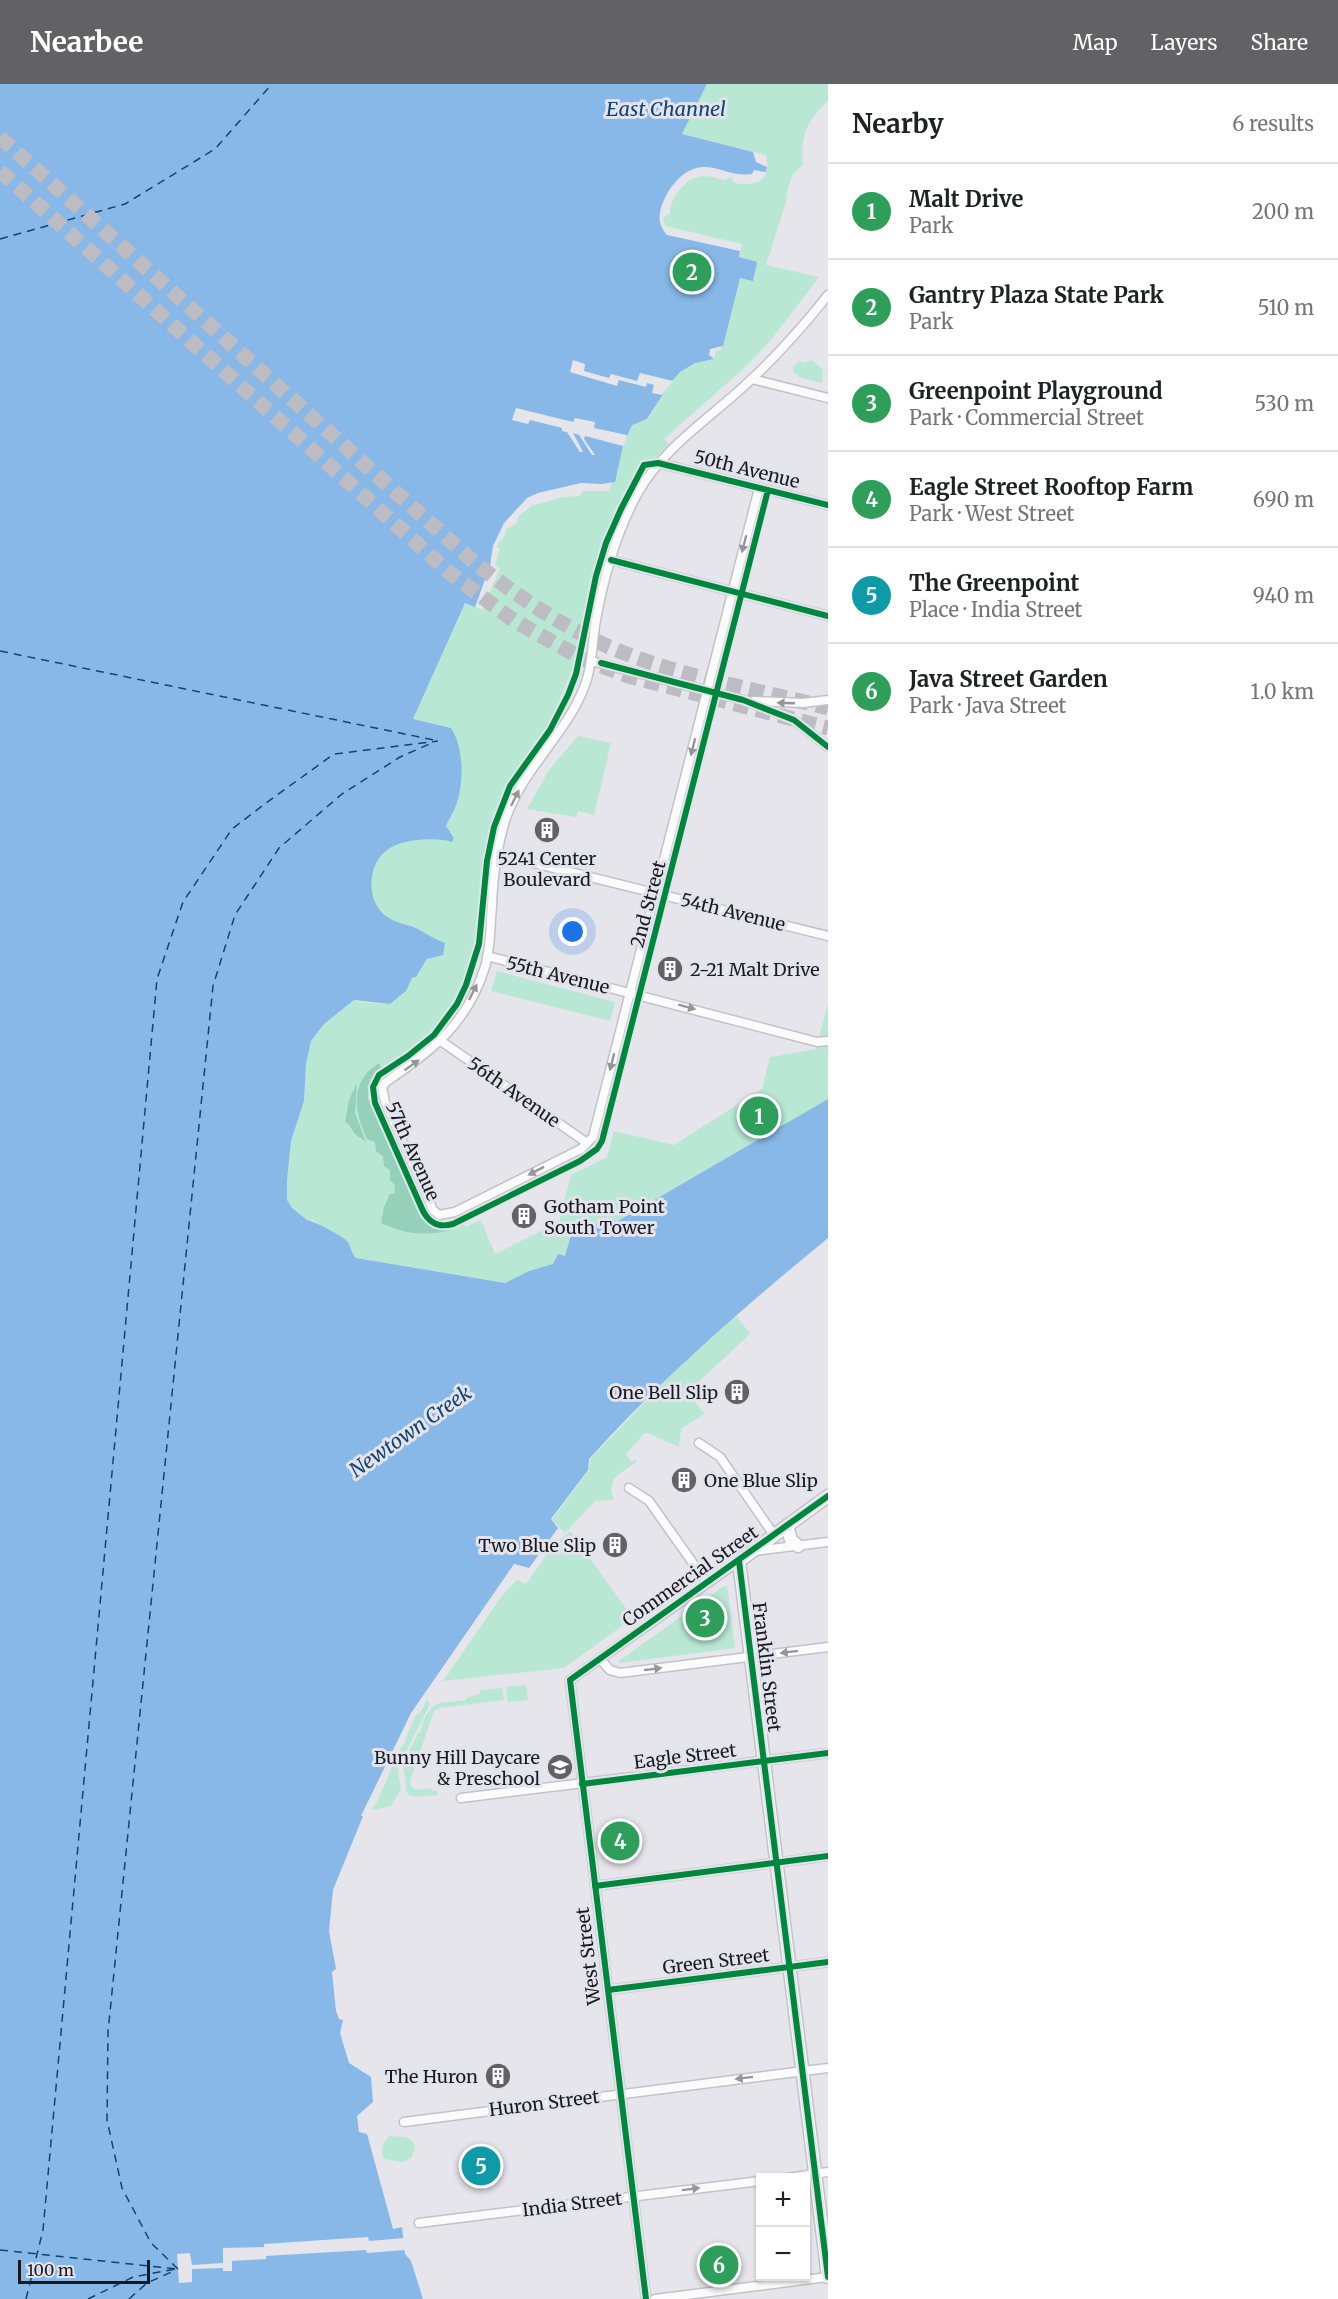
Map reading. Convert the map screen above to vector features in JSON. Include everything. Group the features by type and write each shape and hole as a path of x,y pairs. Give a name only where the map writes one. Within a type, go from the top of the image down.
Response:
{"street":[{"path":"441,1041 454,1025 473,993 485,966 497,854 506,819 518,792 569,718 584,688 610,560 633,502 658,463 752,379 824,307 828,295"},
{"path":"752,379 828,398"},
{"name":"50th Avenue","path":"658,463 828,505"},
{"name":"2nd Street","path":"587,1143 593,1137 759,488"},
{"path":"610,560 828,616"},
{"path":"591,661 743,700 794,720 828,747"},
{"path":"743,700 803,703 828,700"},
{"name":"54th Avenue","path":"497,854 828,936"},
{"name":"55th Avenue","path":"487,956 817,1042 828,1041"},
{"name":"57th Avenue","path":"441,1041 421,1059 386,1082 382,1088 385,1102 434,1210 440,1215 455,1212 580,1149 587,1143"},
{"name":"56th Avenue","path":"441,1041 587,1143"},
{"path":"699,1443 720,1457 774,1535"},
{"path":"628,1488 649,1501 707,1583"},
{"name":"Commercial Street","path":"570,1680 828,1496"},
{"path":"787,1526 791,1539 798,1546"},
{"path":"751,1551 828,1542"},
{"name":"Franklin Street","path":"739,1561 802,2071 822,2173 828,2277"},
{"path":"600,1659 610,1670 620,1673 828,1647"},
{"name":"West Street","path":"570,1680 646,2299"},
{"name":"Eagle Street","path":"460,1798 828,1754"},
{"path":"595,1886 828,1856"},
{"name":"Green Street","path":"608,1990 828,1962"},
{"name":"Huron Street","path":"404,2122 828,2068"},
{"name":"India Street","path":"419,2223 756,2182"},
{"path":"655,2299 828,2277"}],"green space":[{"path":"707,84 828,84 828,101 811,121 804,137 803,164 793,174 788,187 786,202 766,265 819,277 771,340 744,368 664,439 669,444 650,463 644,462 622,499 596,567 571,673 546,730 507,786 495,815 484,861 477,941 466,980 454,1004 422,1043 400,1059 377,1070 368,1086 368,1098 424,1222 438,1230 443,1230 464,1224 466,1227 481,1220 495,1254 559,1222 571,1175 607,1157 614,1131 674,1145 762,1089 770,1057 816,1049 828,1004 828,1099 618,1221 603,1218 595,1223 593,1229 577,1236 571,1235 565,1256 556,1258 553,1264 529,1271 505,1283 356,1258 338,1234 313,1220 307,1220 292,1208 287,1200 291,1141 304,1101 306,1064 311,1041 324,1024 354,1000 390,1004 406,991 412,978 416,977 428,959 445,943 386,916 375,901 371,881 376,862 382,854 395,845 420,840 452,842 446,826 458,801 451,728 413,719 465,602 482,610 500,568 495,565 500,548 496,547 506,534 506,529 516,524 519,516 534,504 563,497 579,496 583,491 609,491 632,424 648,419 662,395 680,372 695,363 714,359 716,351 721,350 742,244 665,226 663,218 670,214 673,201 680,189 692,180 705,176 724,180 731,177 734,183 755,183 764,176 767,164 766,155 682,134"},
{"path":"812,360 823,370 822,383 802,378 793,372 793,367 799,361 804,363"},
{"path":"578,736 611,743 594,815 578,811 576,817 527,809 549,770"},
{"path":"497,971 615,1002 610,1021 491,991"},
{"path":"379,1063 381,1067 370,1080 368,1098 420,1217 434,1229 452,1230 416,1233 381,1223 384,1207 390,1194 394,1194 395,1185 390,1180 390,1170 384,1166 383,1156 376,1151 375,1142 367,1139 357,1107 357,1097 363,1079"},
{"path":"357,1083 355,1113 366,1142 345,1122 349,1100"},
{"path":"736,1315 750,1334 690,1390 689,1394 704,1414 681,1429 679,1447 648,1433 644,1434 626,1454 631,1462 636,1459 636,1462 614,1478 611,1491 614,1500 595,1501 565,1533 552,1520 588,1471 590,1459 681,1365"},
{"path":"570,1531 633,1618 564,1668 443,1681 501,1597 517,1580 526,1584 553,1546"},
{"path":"727,1586 735,1648 620,1663 619,1661"},
{"path":"526,1685 528,1700 508,1702 506,1687"},
{"path":"502,1688 504,1700 440,1708 434,1711 410,1781 411,1786 416,1790 431,1788 432,1791 437,1790 438,1795 414,1797 407,1793 403,1764 431,1708 440,1703 466,1700 466,1698 479,1694 481,1690"},
{"path":"427,1700 430,1704 402,1759 400,1749 406,1741 416,1715 420,1713"},
{"path":"396,1758 401,1789 391,1806 374,1810 372,1809"},
{"path":"638,1827 640,1848 602,1853 599,1833"},
{"path":"390,2136 405,2137 411,2140 415,2147 411,2158 403,2162 384,2159 383,2146"},
{"path":"721,2250 725,2278 716,2279 713,2251"}],"water":[{"path":"0,84 707,84 682,134 753,152 756,162 767,167 766,172 754,170 752,174 746,175 706,167 692,169 675,182 661,210 660,222 667,235 740,251 739,257 757,262 753,281 740,278 723,346 710,349 709,355 714,359 695,363 680,372 647,419 632,425 623,446 615,482 581,483 538,493 527,498 504,523 493,546 490,566 475,607 465,603 413,719 451,728 455,735 462,772 456,806 446,826 454,838 452,842 421,840 396,845 382,854 373,871 372,891 379,909 393,920 416,928 445,943 443,955 427,959 416,977 412,978 406,991 390,1004 354,1000 324,1024 311,1041 306,1064 304,1101 291,1141 287,1200 292,1208 307,1220 321,1225 344,1239 356,1258 505,1283 529,1271 553,1264 558,1254 565,1256 571,1235 577,1236 593,1229 599,1219 618,1221 828,1099 828,1238 704,1344 645,1400 589,1459 588,1470 551,1519 558,1528 529,1568 514,1564 411,1713 361,1816 363,1816 333,1890 329,1931 336,1969 332,1972 336,2011 339,2019 343,2020 340,2033 349,2063 371,2077 373,2102 357,2116 359,2132 367,2134 393,2229 402,2227 405,2254 411,2261 423,2299 0,2299"}],"pier":[{"path":"573,360 585,364 584,371 609,378 611,374 637,381 640,373 673,381 662,395 652,393 654,385 647,383 646,387 619,380 617,386 570,372"},
{"path":"516,408 573,422 575,418 595,422 594,428 627,435 626,440 623,446 585,436 584,439 595,455 592,455 579,435 573,433 583,452 580,452 562,428 530,420 528,424 512,420"},
{"path":"368,2237 369,2241 404,2238 405,2250 266,2256 266,2259 232,2261 232,2271 223,2271 223,2268 192,2269 192,2282 179,2283 177,2254 190,2253 192,2265 223,2263 223,2248 264,2247 264,2244"}],"ferry route":[{"path":"0,239 125,204 215,149 272,84"},
{"path":"0,651 434,740"},
{"path":"26,2299 43,2230 157,979 183,902 232,829 334,754 438,741"},
{"path":"178,2269 151,2243 122,2188 107,2120 108,2032 213,986 235,915 279,848 342,794 400,757 434,742"},
{"path":"0,2250 177,2269"},
{"path":"88,2299 133,2277 175,2269"},
{"path":"129,2299 147,2283 176,2270"}],"tunnel":[{"path":"0,137 467,556 525,600 588,637 616,650 675,670 828,708"},
{"path":"0,171 450,573 513,620 583,659 628,676 828,728"}],"cycle path":[{"path":"768,490 602,1141 597,1149 580,1161 453,1224 435,1224 423,1211 375,1103 373,1087 379,1075 434,1035 457,1004 466,985 479,944 487,861 494,827 510,786 550,730 568,695 576,674 596,576 606,543 644,465 658,463 828,505"},
{"path":"611,560 828,616"},
{"path":"601,663 743,700 794,720 828,747"},
{"path":"646,2299 570,1680 828,1496"},
{"path":"739,1561 828,2277"},
{"path":"582,1784 828,1753"},
{"path":"595,1886 828,1856"},
{"path":"608,1990 828,1962"}],"place":[{"name":"Gantry Plaza State Park","path":"692,272"},
{"name":"5241 Center Boulevard","path":"547,830"},
{"name":"2-21 Malt Drive","path":"670,969"},
{"name":"Malt Drive","path":"759,1116"},
{"name":"Gotham Point South Tower","path":"524,1216"},
{"name":"One Bell Slip","path":"737,1392"},
{"name":"One Blue Slip","path":"684,1480"},
{"name":"Two Blue Slip","path":"615,1545"},
{"name":"Greenpoint Playground","path":"705,1618"},
{"name":"Bunny Hill Daycare & Preschool","path":"560,1767"},
{"name":"Eagle Street Rooftop Farm","path":"620,1841"},
{"name":"The Huron","path":"498,2076"},
{"name":"The Greenpoint","path":"481,2166"},
{"name":"Java Street Garden","path":"719,2265"}],"water label":[{"name":"East Channel","path":"666,108"},
{"name":"Newtown Creek","path":"410,1431"}]}
